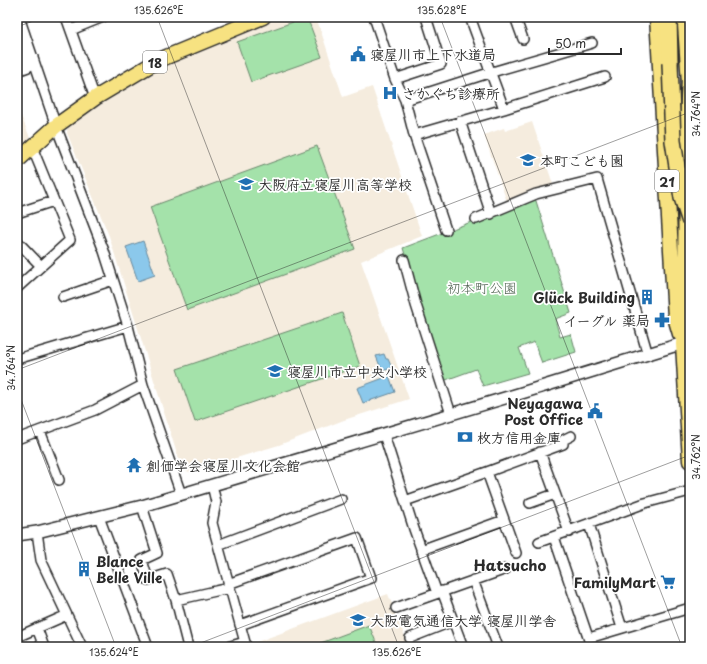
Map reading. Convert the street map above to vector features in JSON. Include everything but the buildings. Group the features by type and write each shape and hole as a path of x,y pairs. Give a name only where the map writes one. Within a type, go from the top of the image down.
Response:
{"highway":[{"path":"669,17 674,141 682,198 690,222"},
{"path":"685,17 689,83"}],"main road":[{"name":"18","path":"17,161 56,126 95,98 159,60 263,17"},
{"name":"21","path":"657,17 675,317 686,342"},
{"name":"21","path":"689,83 686,137 685,312 690,461"}],"street":[{"path":"17,71 28,66 29,58 19,17"},
{"path":"66,17 95,98"},
{"path":"71,30 103,17"},
{"path":"374,17 395,79 405,100 414,134 446,230"},
{"path":"395,79 441,64 426,17"},
{"path":"470,17 482,52 492,72 504,109"},
{"path":"515,17 523,39"},
{"path":"17,36 29,58 104,251 128,326 144,384 181,494"},
{"path":"405,100 492,72 592,43"},
{"path":"414,134 504,109 605,77"},
{"path":"460,121 491,214"},
{"path":"17,288 70,240 32,147"},
{"path":"476,219 536,194 597,179 648,354"},
{"path":"17,213 54,201"},
{"path":"17,241 41,266"},
{"path":"404,260 418,312 451,414"},
{"path":"62,297 113,280"},
{"path":"17,359 128,326"},
{"path":"17,535 36,532 142,506 384,435 686,342"},
{"path":"17,439 95,410 144,384"},
{"path":"40,431 59,480"},
{"path":"384,435 421,550 463,647"},
{"path":"404,501 563,444 563,440 571,436"},
{"path":"540,452 569,532"},
{"path":"487,472 516,553"},
{"path":"212,485 216,502 212,523 228,587 246,644 227,647"},
{"path":"539,542 645,503 690,491"},
{"path":"530,503 555,494"},
{"path":"218,545 341,499"},
{"path":"142,506 157,553 142,560 148,580 167,574 176,600 188,647"},
{"path":"97,517 148,647"},
{"path":"421,550 504,520"},
{"path":"589,524 622,628"},
{"path":"36,532 41,560 82,647"},
{"path":"554,537 590,642 622,628 690,608"},
{"path":"176,600 228,587 357,538 371,578 240,625"},
{"path":"396,608 506,569"},
{"path":"473,580 498,647"},
{"path":"17,637 67,615"},
{"path":"410,638 453,621"},
{"path":"37,628 44,647"}],"shaded area":[{"name":"大阪府立寝屋川高等学校","path":"278,17 316,17 343,97 372,87 422,236 361,261 409,399 344,420 279,445 190,472 182,470 109,236 67,133 68,123 104,98 158,68"},
{"path":"17,106 31,140 24,148 17,139"},
{"path":"532,122 554,187 507,202 484,135 504,128 505,131"},
{"name":"大阪電気通信大学 寝屋川学舎","path":"388,594 409,647 243,647"}],"green space":[{"path":"307,17 322,57 251,82 237,42"},
{"path":"317,146 355,249 187,310 150,207"},
{"name":"初本町公園","path":"534,198 571,313 555,319 560,337 571,334 576,352 542,363 534,342 519,348 528,373 483,386 476,369 443,381 403,248"},
{"path":"342,313 360,366 195,422 177,369"},
{"path":"369,625 378,647 310,647"}],"water":[{"path":"143,241 155,275 138,281 126,247"},
{"path":"384,354 392,368 382,371 376,356"},
{"path":"389,376 395,392 363,403 357,388"}],"place":[{"name":"寝屋川市上下水道局","path":"358,54"},
{"name":"さかぐち診療所","path":"390,93"},
{"name":"本町こども園","path":"528,160"},
{"name":"大阪府立寝屋川高等学校","path":"246,184"},
{"name":"Glück Building","path":"647,297"},
{"name":"イーグル 薬局","path":"662,320"},
{"name":"寝屋川市立中央小学校","path":"275,371"},
{"name":"Neyagawa Post Office","path":"595,411"},
{"name":"枚方信用金庫","path":"465,437"},
{"name":"創価学会寝屋川文化会館","path":"134,465"},
{"name":"Blance Belle Ville","path":"84,569"},
{"name":"FamilyMart","path":"668,582"},
{"name":"大阪電気通信大学 寝屋川学舎","path":"358,620"}],"district":[{"name":"Hatsucho","path":"510,564"}]}
